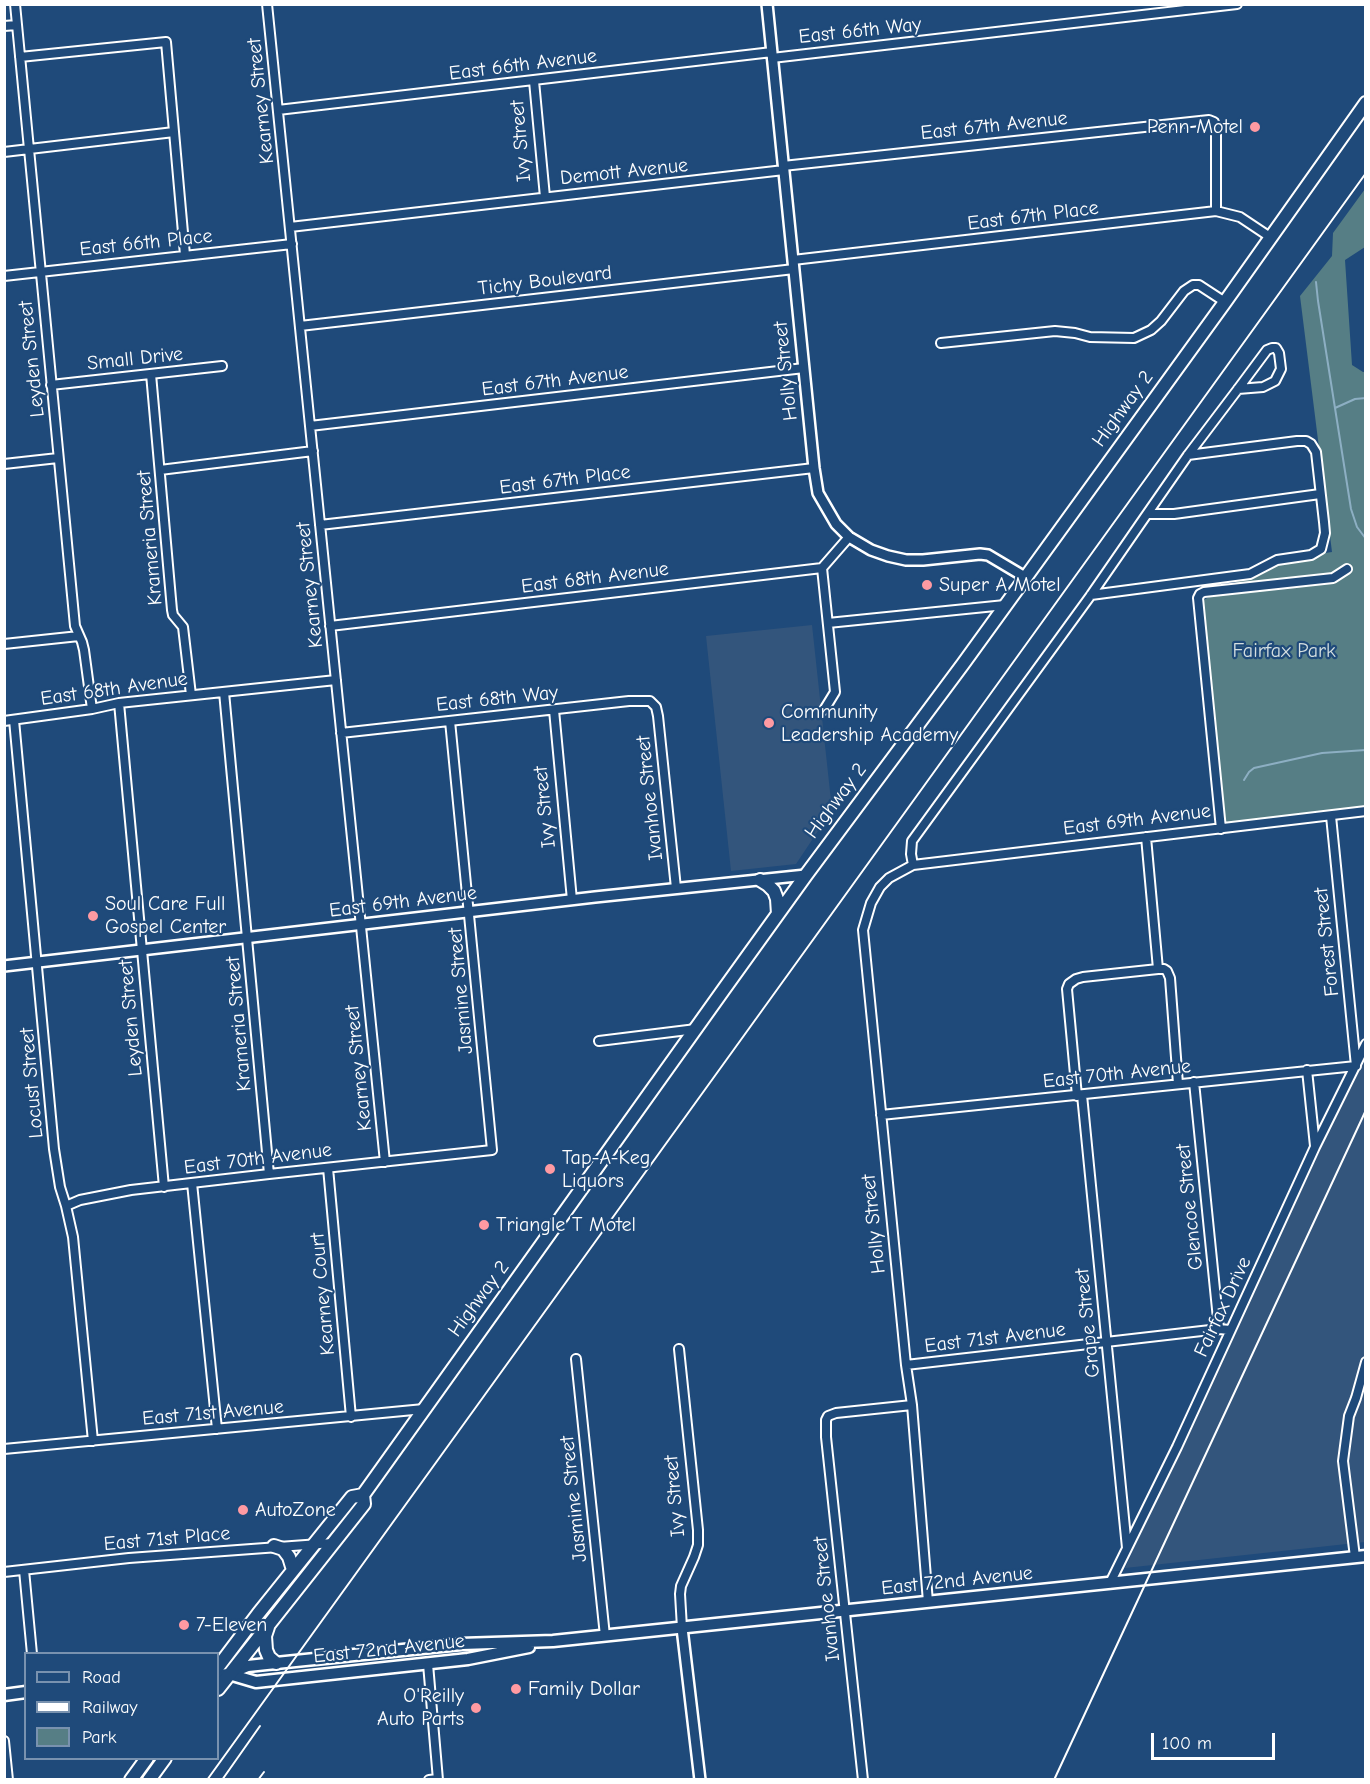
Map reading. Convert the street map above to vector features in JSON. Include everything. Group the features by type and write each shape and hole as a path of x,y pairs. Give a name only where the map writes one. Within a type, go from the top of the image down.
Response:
{"main road":[{"name":"Highway 2","path":"223,1675 272,1620 364,1503 363,1495 424,1409 806,875 1005,605 1365,103"},
{"path":"760,880 774,891 778,914"},
{"name":"Highway 2","path":"219,1666 352,1497 363,1495"},
{"path":"274,1546 283,1550 289,1557 293,1570"},
{"name":"East 72nd Avenue","path":"223,1675 248,1666 276,1663 461,1644 553,1641 605,1636 1360,1556"},
{"path":"272,1620 265,1633 264,1644 267,1654 276,1663"},
{"name":"East 72nd Avenue","path":"223,1675 256,1682 484,1657 553,1641"},
{"path":"4,1695 24,1692"},
{"path":"132,1779 146,1760"},
{"path":"149,1779 163,1760"}],"street":[{"name":"Leyden Street","path":"15,4 75,626 84,650 92,709"},
{"name":"Kearney Street","path":"267,4 385,1162"},
{"name":"Holly Street","path":"767,4 818,493 836,524 849,537 871,550 906,560 988,555 1025,577"},
{"name":"East 66th Way","path":"772,55 1238,4"},
{"path":"4,26 17,25"},
{"path":"20,57 166,42 185,255"},
{"name":"East 66th Avenue","path":"278,110 772,55"},
{"name":"Ivy Street","path":"534,81 545,197"},
{"name":"East 67th Avenue","path":"784,168 1209,120 1214,122 1216,134 1216,211"},
{"path":"4,152 174,132"},
{"name":"Demott Avenue","path":"290,227 784,168"},
{"name":"East 67th Place","path":"793,264 1216,211 1240,218 1270,237"},
{"name":"East 66th Place","path":"4,276 292,244"},
{"name":"Tichy Boulevard","path":"300,326 793,264"},
{"path":"941,343 1055,331 1090,338 1134,338 1151,330 1161,321 1184,291 1193,285 1199,285 1224,302"},
{"path":"913,865 910,847 912,841 1091,595 1188,455 1238,388 1268,350 1276,348 1280,353 1281,369 1275,381 1263,387 1238,388"},
{"name":"Small Drive","path":"51,385 222,366"},
{"name":"East 67th Avenue","path":"310,426 804,368"},
{"name":"Krameria Street","path":"151,374 172,610 173,615 183,627 190,695"},
{"path":"1091,595 1250,574 1277,560 1311,555 1322,549 1325,533 1316,452 1311,444 1306,441 1297,441 1188,455"},
{"path":"160,470 313,452"},
{"path":"4,464 58,458"},
{"name":"East 67th Place","path":"320,525 814,468"},
{"path":"1147,514 1174,514 1320,494"},
{"path":"824,710 835,692 822,568 849,537"},
{"name":"East 68th Avenue","path":"330,626 822,568"},
{"path":"1221,829 1198,598 1204,592 1333,578 1347,569"},
{"path":"828,624 1005,605"},
{"path":"4,644 79,636"},
{"name":"East 68th Avenue","path":"4,721 119,703 336,680"},
{"name":"Krameria Street","path":"225,692 269,1173"},
{"name":"East 68th Way","path":"341,733 646,700 654,705"},
{"name":"Leyden Street","path":"119,703 164,1187"},
{"name":"Ivanhoe Street","path":"654,705 658,716 676,888"},
{"name":"Ivy Street","path":"554,710 572,900"},
{"name":"Locust Street","path":"14,720 55,1161 73,1237 93,1441"},
{"name":"Jasmine Street","path":"450,721 492,1150"},
{"name":"East 69th Avenue","path":"913,865 1365,811"},
{"name":"Forest Street","path":"1331,816 1356,1066"},
{"path":"1146,837 1158,969 1167,971 1170,978 1178,1084"},
{"name":"Holly Street","path":"913,865 899,871 880,887 871,903 863,926 906,1365 912,1405 928,1602"},
{"name":"East 69th Avenue","path":"4,966 806,875"},
{"name":"Grape Street","path":"1127,1548 1107,1341 1067,989 1076,979 1083,977 1158,969"},
{"path":"599,1041 696,1029"},
{"name":"Fairfax Drive","path":"1110,1583 1176,1448 1365,1044"},
{"name":"East 70th Avenue","path":"881,1115 1356,1066"},
{"path":"1307,1070 1315,1147"},
{"name":"Glencoe Street","path":"1194,1082 1219,1329"},
{"name":"East 70th Avenue","path":"66,1206 93,1197 192,1183 492,1150"},
{"name":"Kearney Court","path":"328,1168 351,1417"},
{"path":"192,1183 217,1429"},
{"name":"East 71st Avenue","path":"906,1365 1107,1341 1219,1329 1230,1330"},
{"name":"Ivy Street","path":"680,1349 698,1530 698,1545 680,1594 699,1779"},
{"name":"Jasmine Street","path":"576,1359 605,1636"},
{"path":"1360,1556 1343,1461 1349,1416 1365,1362"},
{"name":"Ivanhoe Street","path":"863,1779 826,1437 828,1416 836,1413 912,1405"},
{"name":"East 71st Avenue","path":"4,1449 424,1409"},
{"name":"East 71st Place","path":"4,1572 129,1558 333,1543"},
{"path":"24,1570 32,1652"},
{"path":"428,1664 438,1779 429,1779"},
{"path":"4,1741 8,1779"}],"shaded area":[{"name":"Community Leadership Academy","path":"812,625 832,810 796,864 731,871 706,636"},
{"path":"1365,1053 1365,1542 1125,1568"}],"green space":[{"name":"Fairfax Park","path":"1365,189 1365,247 1345,260 1352,365 1366,372 1365,811 1221,829 1198,603 1277,560 1332,552 1300,296 1332,256 1333,233"}],"waterway":[{"path":"1316,282 1351,509 1357,527 1366,539"},
{"path":"1335,408 1355,399 1366,398"},
{"path":"1244,780 1254,768 1322,753 1366,750"}],"railway":[{"path":"207,1780 1366,173"},
{"path":"1054,1780 1366,1110"},
{"path":"222,1780 260,1726"},
{"path":"258,1780 264,1772"}],"place":[{"name":"Penn Motel","path":"1255,127"},
{"name":"Super A Motel","path":"927,585"},
{"name":"Community Leadership Academy","path":"769,723"},
{"name":"Soul Care Full Gospel Center","path":"93,916"},
{"name":"Tap-A-Keg Liquors","path":"550,1169"},
{"name":"Triangle T Motel","path":"484,1225"},
{"name":"AutoZone","path":"243,1510"},
{"name":"7-Eleven","path":"184,1625"},
{"name":"Family Dollar","path":"516,1689"},
{"name":"O'Reilly Auto Parts","path":"476,1708"}]}
